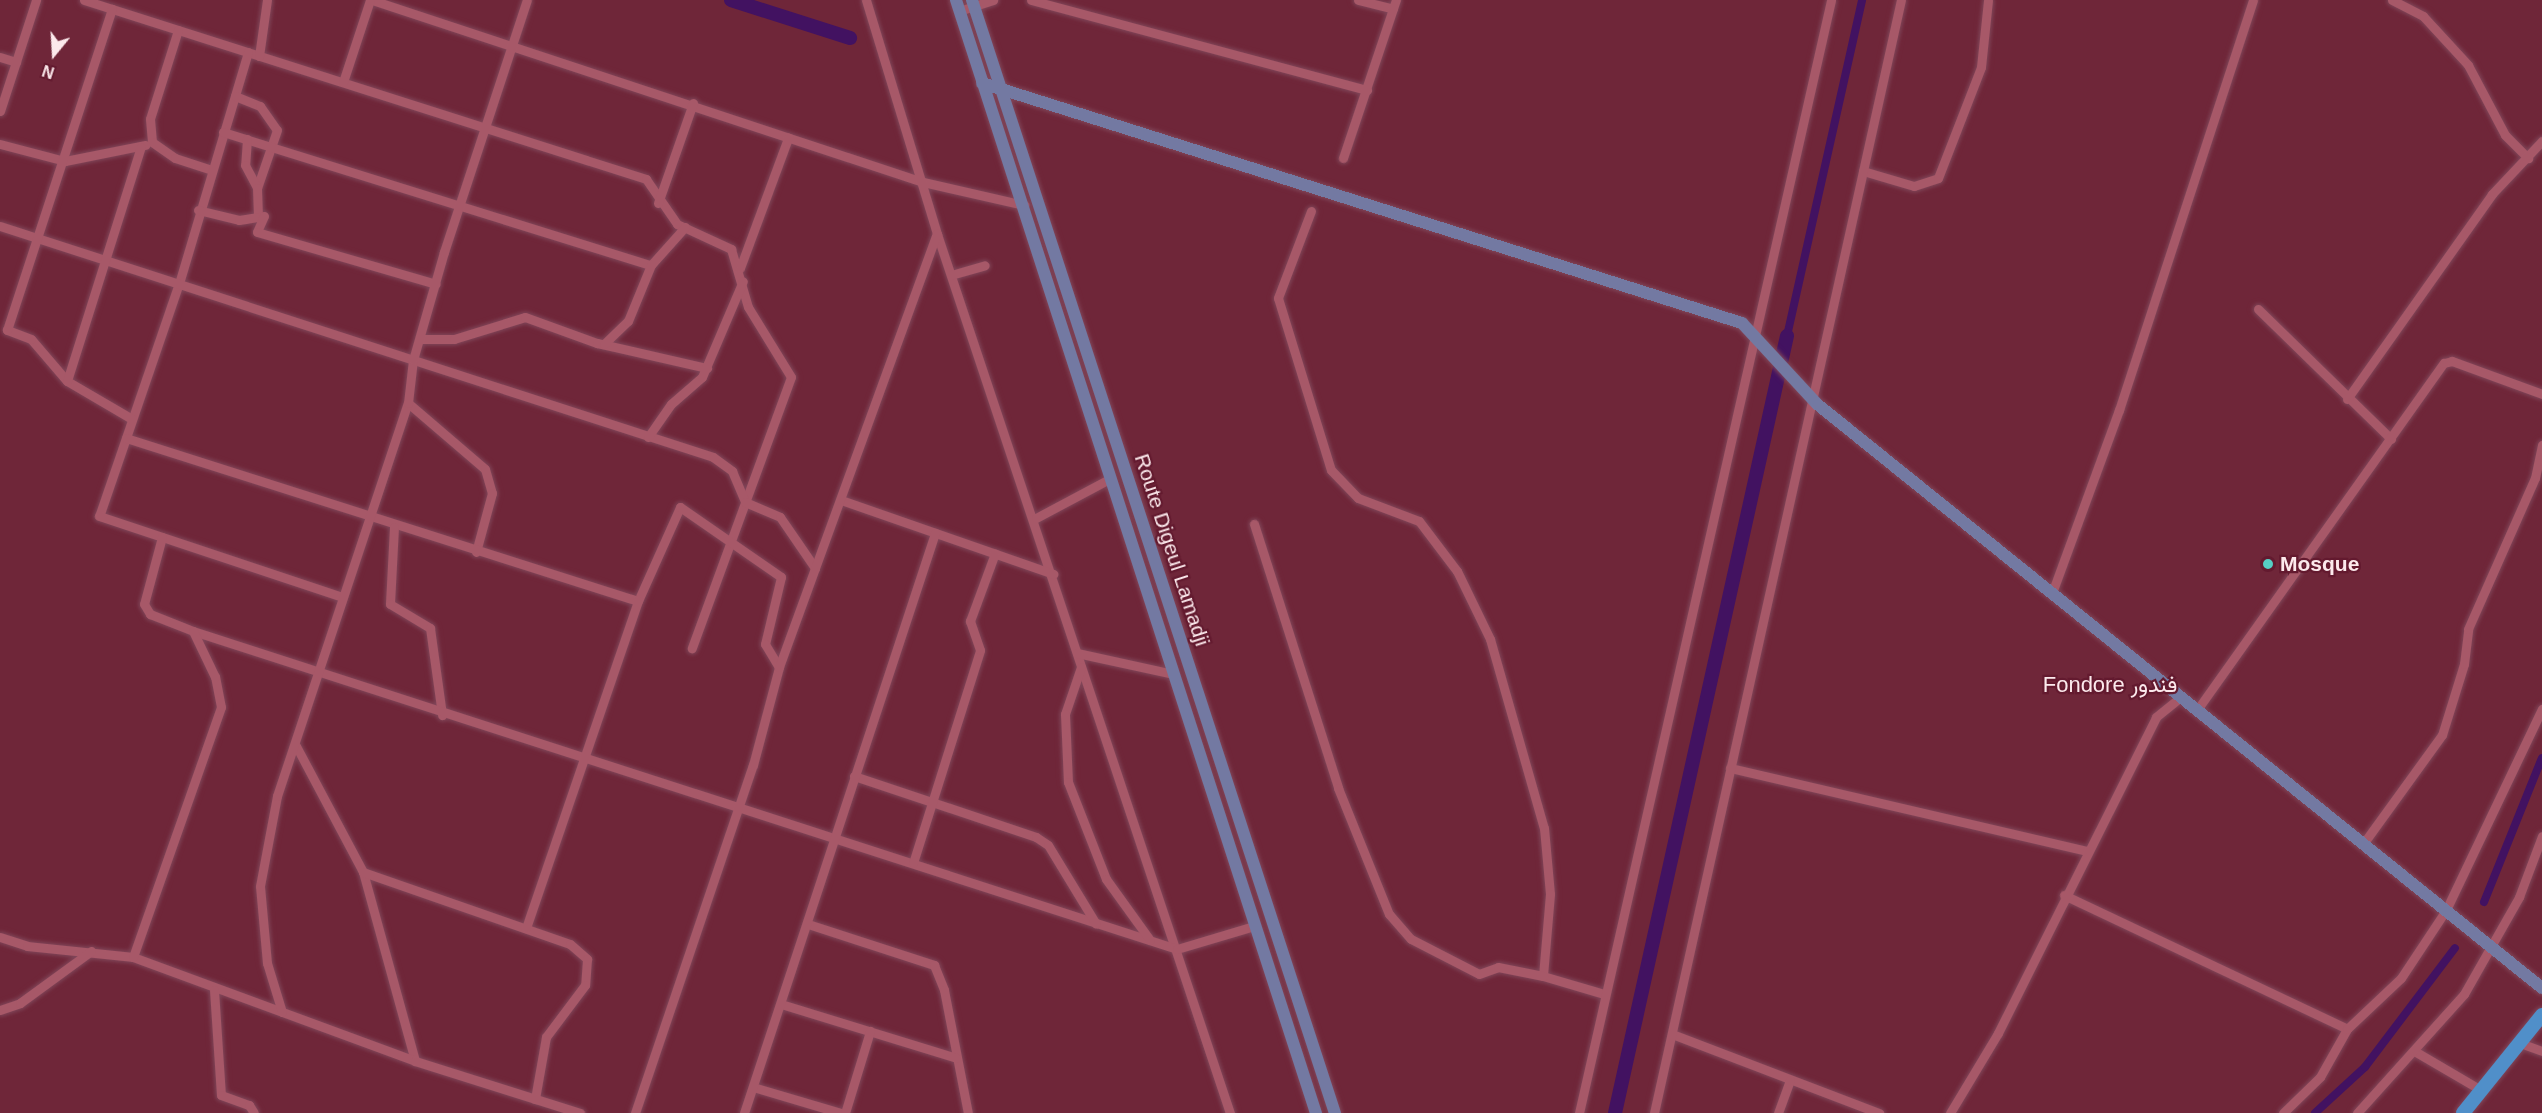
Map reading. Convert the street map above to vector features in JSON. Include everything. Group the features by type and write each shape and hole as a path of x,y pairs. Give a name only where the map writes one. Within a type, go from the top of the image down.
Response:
{"highway":[{"path":"2463,1113 2542,1015"}],"main road":[{"name":"Route Digeul Lamadji","path":"973,3 1335,1113"},
{"name":"Route Digeul Lamadji","path":"957,6 1024,205 1109,479 1316,1113"},
{"path":"982,83 1742,323 1807,395 2542,988"}],"street":[{"path":"0,111 36,0"},
{"path":"84,0 646,179 658,204 685,228 723,241 740,268 748,308 791,377 692,648"},
{"path":"259,56 267,0"},
{"path":"343,82 371,0 693,103 788,138 923,182 1024,205"},
{"path":"282,1012 267,963 260,886 277,796 319,674 365,519 408,403 413,360 527,0"},
{"path":"866,0 937,234 1036,518 1081,666 1230,1113"},
{"path":"957,6 993,0"},
{"path":"1031,0 1367,90"},
{"path":"1343,158 1394,5 1358,0"},
{"path":"1579,1113 1604,994 1756,339 1831,0"},
{"path":"1654,1113 1730,768 1807,395 1863,171 1901,0"},
{"path":"1863,171 1914,186 1938,178 1981,67 1988,0"},
{"path":"2052,593 2119,410 2253,0"},
{"path":"2392,0 2422,16 2468,65 2505,135 2529,158"},
{"path":"112,9 65,161 7,330 31,339 67,381 132,419"},
{"path":"152,142 150,119 178,30"},
{"path":"248,52 198,210 179,283 99,516 342,597"},
{"path":"0,57 16,62"},
{"path":"235,96 260,106 277,130 274,148 256,188"},
{"path":"658,204 693,103"},
{"path":"223,132 651,265"},
{"path":"740,268 788,138"},
{"path":"247,139 245,165 256,188 258,216"},
{"path":"2347,399 2492,194 2529,158 2542,141"},
{"path":"0,144 65,161 141,147 152,142"},
{"path":"152,142 175,158 211,170"},
{"path":"67,381 141,147"},
{"path":"198,210 239,220 264,216 257,232 436,284"},
{"path":"1311,211 1278,298 1331,470 1358,498 1428,529 1490,639 1544,828 1550,894 1543,976"},
{"path":"0,226 107,256 179,283 719,459 732,471 746,502 780,517 815,568"},
{"path":"604,344 628,321 651,265 685,228"},
{"path":"634,1113 739,808 779,667 937,234"},
{"path":"951,275 985,265"},
{"path":"648,436 707,368 743,281"},
{"path":"2258,309 2347,399 2391,439"},
{"path":"420,339 454,339 525,317 604,344 707,368"},
{"path":"2197,710 2448,361 2542,394"},
{"path":"408,403 485,469 492,493 476,552"},
{"path":"126,438 365,519 638,601"},
{"path":"2363,844 2442,735 2464,664 2468,629 2535,478 2542,445"},
{"path":"1036,518 1109,479"},
{"path":"841,500 1054,574"},
{"path":"526,928 638,601 680,507 730,545 781,577 765,644 779,667"},
{"path":"1254,524 1338,788 1389,914 1411,939 1479,974 1498,967 1543,976 1604,994"},
{"path":"394,527 390,604 430,628 442,715"},
{"path":"744,1113 782,1004 854,776 935,532"},
{"path":"162,537 144,604 150,614 193,631 442,715 835,837 1177,949 1254,926"},
{"path":"914,863 980,650 970,621 995,553"},
{"path":"133,957 191,795 201,752 221,707 215,678 193,631"},
{"path":"1077,653 1173,674"},
{"path":"1081,666 1065,714 1068,782 1106,879 1150,940"},
{"path":"1950,1113 1998,1033 2086,851 2156,717 2181,697"},
{"path":"2283,1113 2320,1077 2348,1029 2401,978 2446,910 2542,709"},
{"path":"295,744 363,872 415,1061"},
{"path":"1730,768 2086,851"},
{"path":"854,776 933,801 1042,841 1096,924"},
{"path":"2357,1113 2416,1052 2493,948 2542,836"},
{"path":"363,872 570,944 586,959 589,971 585,985 546,1037 535,1099"},
{"path":"2064,895 2348,1029"},
{"path":"808,924 931,963 944,990 968,1113"},
{"path":"0,937 27,946 93,949 133,957 214,990 282,1012 415,1061 580,1113"},
{"path":"0,1010 20,1003 93,949"},
{"path":"214,990 221,1095 249,1105 254,1113"},
{"path":"782,1004 956,1058"},
{"path":"845,1113 870,1031"},
{"path":"1672,1034 1879,1113"},
{"path":"2520,1043 2542,1051"},
{"path":"2416,1052 2481,1090"},
{"path":"1778,1113 1790,1080"},
{"path":"753,1087 841,1113"}],"waterway":[{"path":"731,0 850,38"},
{"path":"1787,336 1862,0"},
{"path":"1615,1113 1787,336"},
{"path":"2484,902 2542,758"},
{"path":"2315,1113 2365,1067 2455,948"}],"place":[{"name":"Mosque","path":"2268,564"}],"district":[{"name":"Fondore فندور","path":"2110,685"}]}
